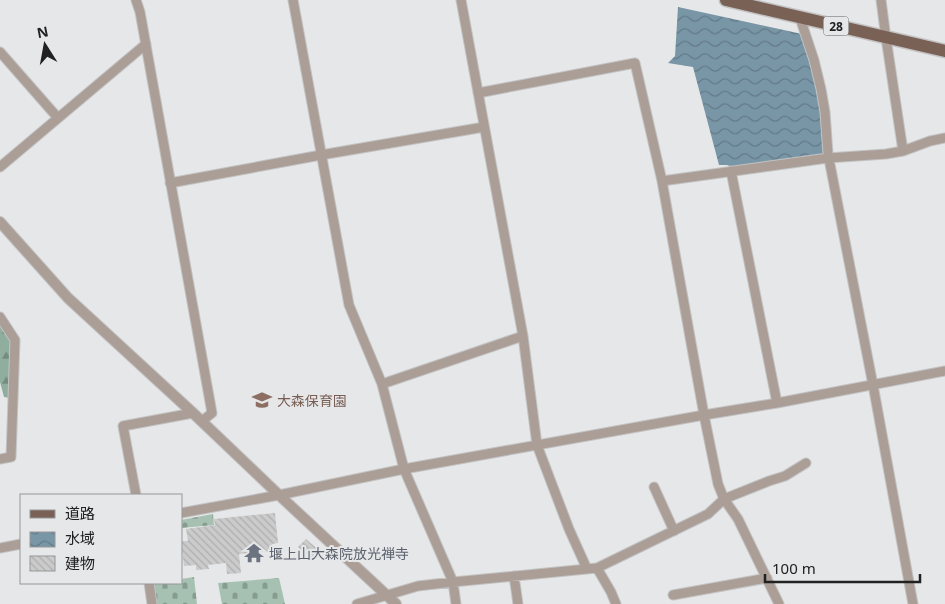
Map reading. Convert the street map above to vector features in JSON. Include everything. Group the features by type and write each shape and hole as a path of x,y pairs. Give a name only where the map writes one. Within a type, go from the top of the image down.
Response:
{"main road":[{"name":"28","path":"726,0 945,51"}],"street":[{"path":"136,0 146,44 212,413 202,421"},
{"path":"293,0 349,305 382,384 404,469 454,582 456,604"},
{"path":"461,0 523,336 537,445 569,529 587,569"},
{"path":"881,0 903,150"},
{"path":"800,18 814,60 821,89 825,112 828,158 914,604"},
{"path":"0,166 146,44"},
{"path":"0,52 58,118"},
{"path":"478,93 635,63 662,181 718,484 724,499 738,519 780,604"},
{"path":"170,183 484,127"},
{"path":"662,181 828,158 886,154 945,138"},
{"path":"731,171 777,403"},
{"path":"0,222 68,298 396,604"},
{"path":"0,317 16,340 11,457 0,458"},
{"path":"382,384 523,336"},
{"path":"182,513 404,469 945,372"},
{"path":"136,494 123,426 193,413"},
{"path":"357,604 418,586 597,568 708,514 724,499 785,476 806,463"},
{"path":"654,487 674,531"},
{"path":"0,548 20,544"},
{"path":"597,568 616,604"},
{"path":"514,576 518,604"},
{"path":"673,595 767,578"},
{"path":"149,584 152,604"}],"green space":[{"path":"0,324 12,341 10,398 4,397 0,382"},
{"path":"213,514 214,525 182,528 182,520"},
{"path":"194,577 197,604 156,604 154,584 182,584 182,579"},
{"path":"279,578 285,604 222,604 218,583"}],"water":[{"path":"678,7 802,34 818,88 823,115 825,153 821,156 735,168 719,165 693,67 668,63 675,56"}],"building":[{"path":"275,513 278,543 272,544 273,551 239,554 241,573 227,574 226,563 208,565 209,569 196,570 196,565 184,566 182,541 188,541 186,529 215,525 214,519"},
{"path":"306,539 321,552 313,560 298,547"}],"place":[{"name":"大森保育園","path":"262,400"},
{"name":"堰上山大森院放光禅寺","path":"254,553"}]}
